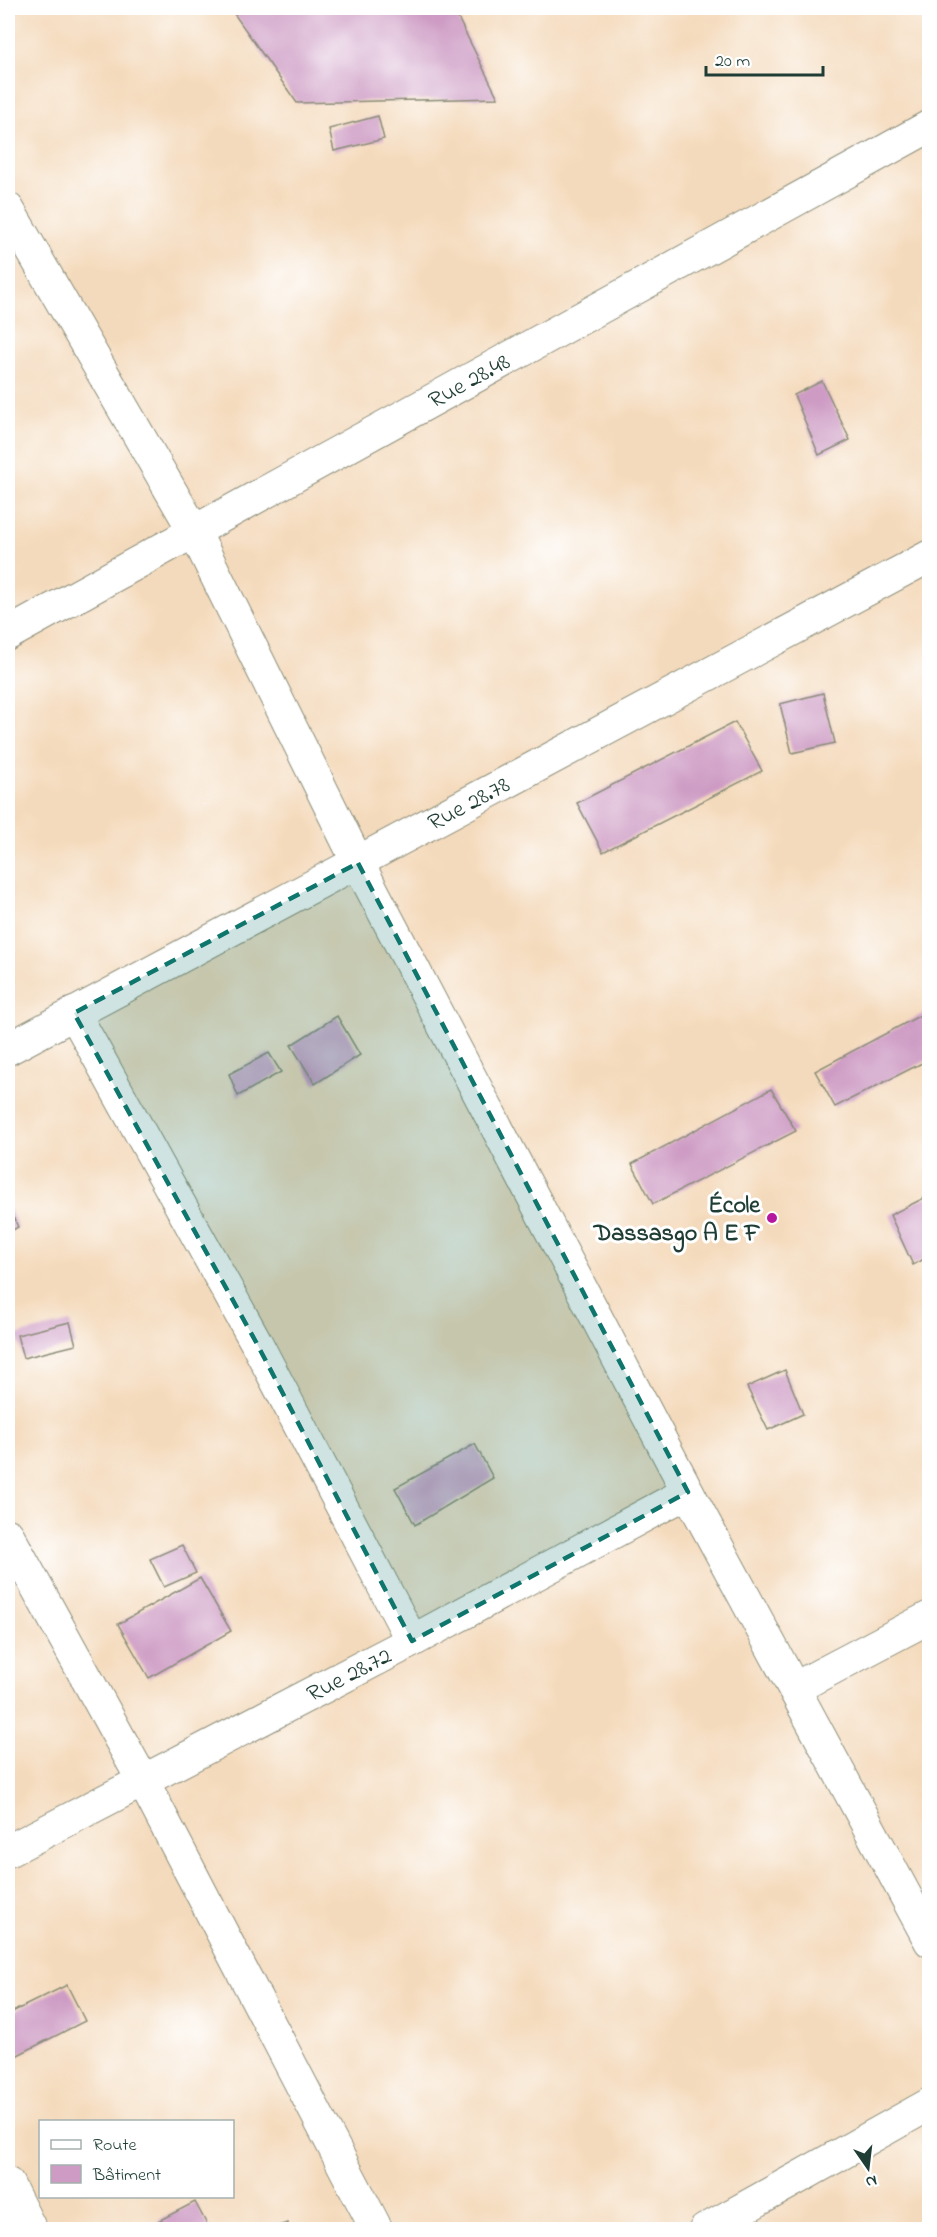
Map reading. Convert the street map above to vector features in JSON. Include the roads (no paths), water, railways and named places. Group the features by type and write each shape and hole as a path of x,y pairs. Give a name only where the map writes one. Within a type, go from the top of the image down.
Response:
{"street":[{"name":"Rue 28.48","path":"8,634 930,126"},
{"path":"9,216 194,531 358,864 688,1492 930,1941"},
{"name":"Rue 28.78","path":"8,1049 358,864 930,556"},
{"path":"74,1013 256,1342 412,1641"},
{"name":"Rue 28.72","path":"8,1851 412,1641 688,1492"},
{"path":"8,1535 143,1781 377,2229"},
{"path":"795,1688 930,1617"},
{"path":"717,2227 930,2104"},
{"path":"8,2184 21,2222"}],"place":[{"name":"École Dassasgo A E F","path":"772,1218"}]}
